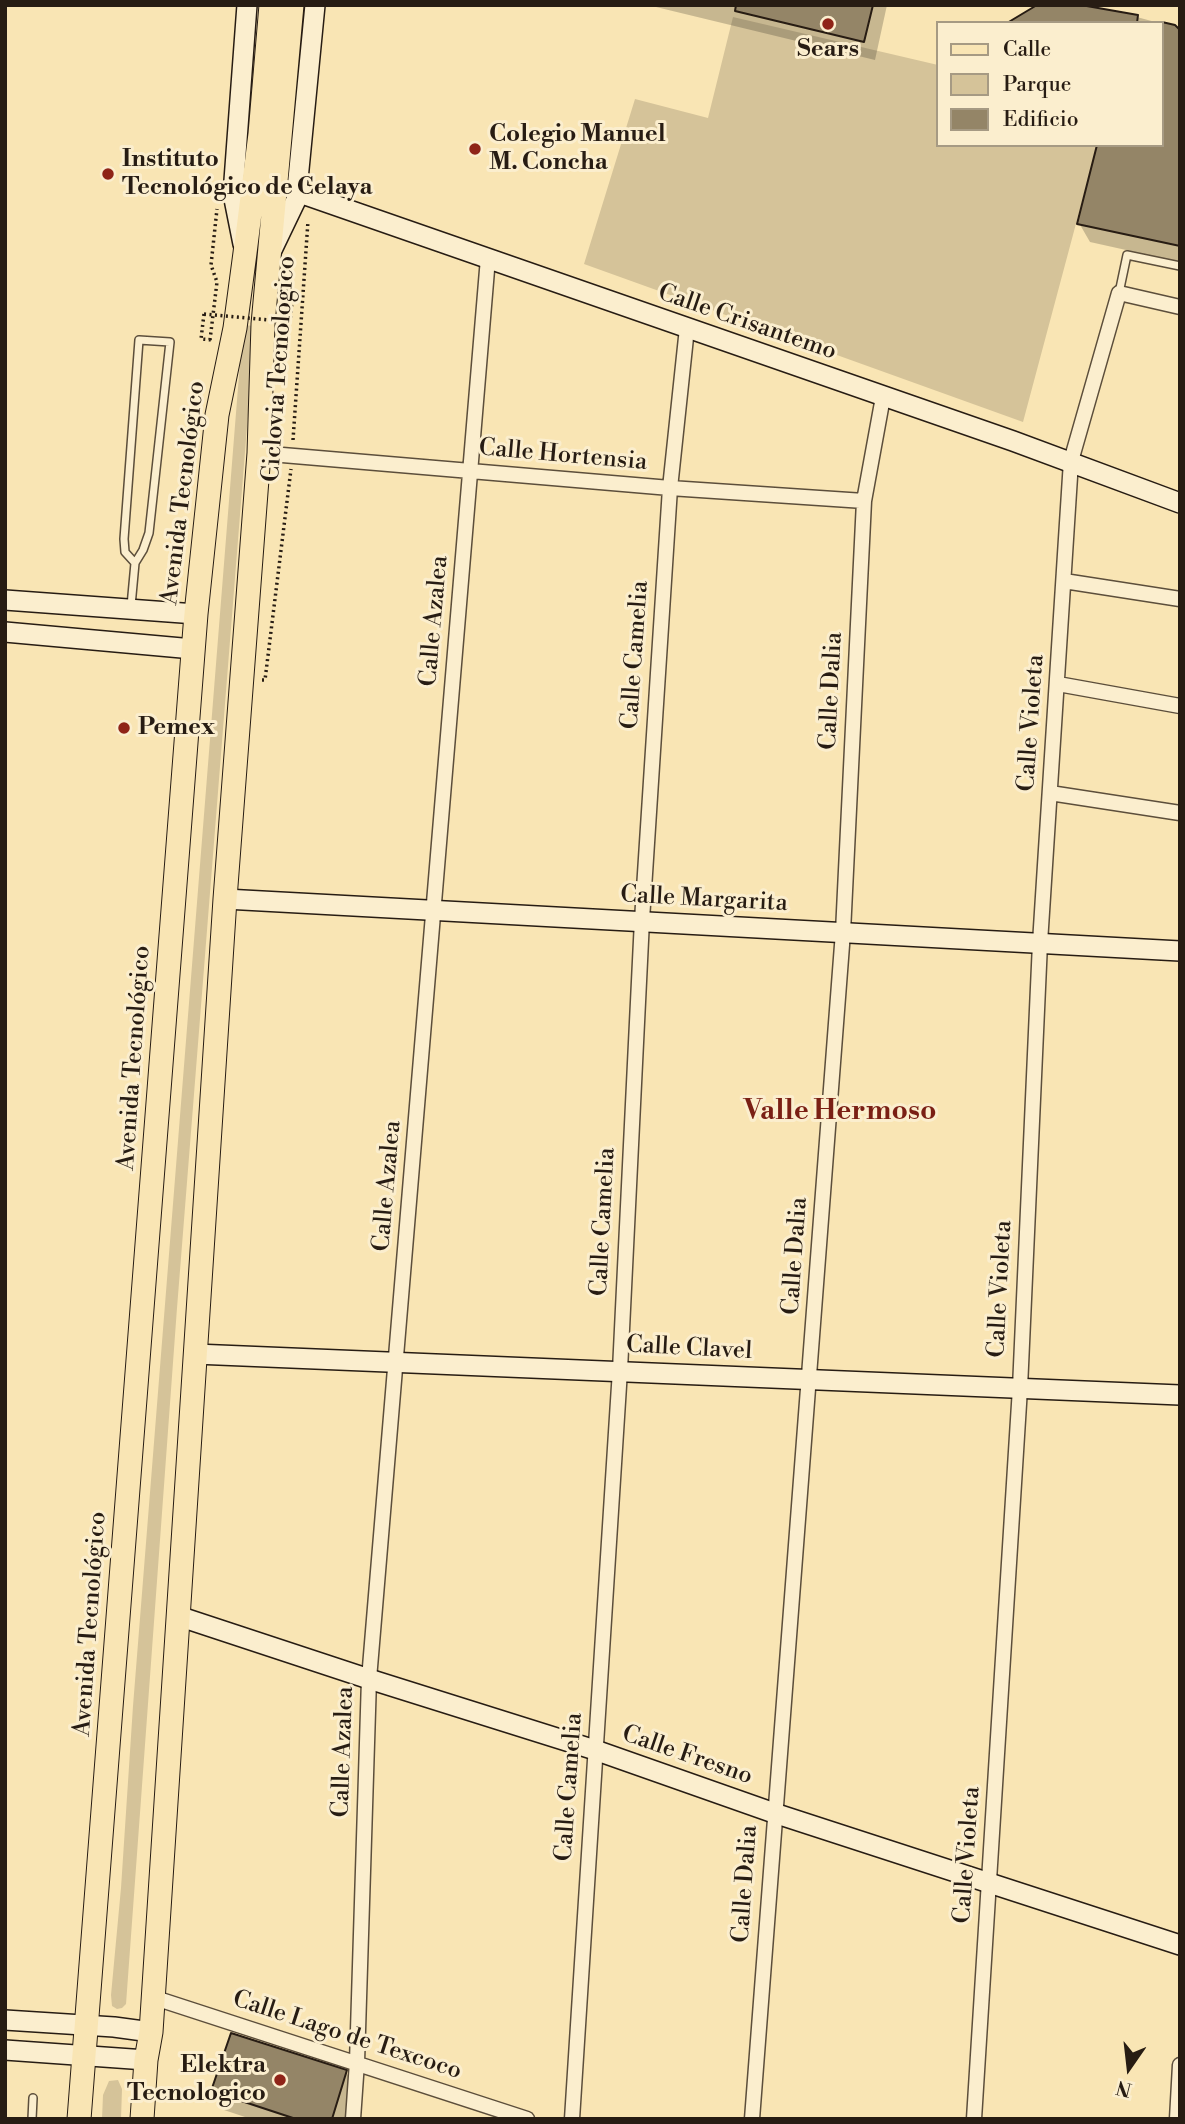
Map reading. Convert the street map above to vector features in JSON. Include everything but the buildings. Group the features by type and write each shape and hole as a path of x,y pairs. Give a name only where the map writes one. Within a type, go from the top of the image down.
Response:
{"main road":[{"path":"245,253 233,194 247,5"},
{"name":"Avenida Tecnológico","path":"79,2119 196,614 217,415 232,342 260,134 271,5"},
{"path":"142,2119 151,2032 225,899 259,453 263,324 292,5"},
{"path":"270,254 296,200 303,194 315,5"},
{"name":"Calle Crisantemo","path":"303,194 1071,461 1180,503"},
{"path":"5,600 196,614"},
{"path":"5,632 193,649"},
{"name":"Calle Margarita","path":"225,899 1180,951"},
{"name":"Calle Clavel","path":"195,1354 1180,1395"},
{"name":"Calle Fresno","path":"178,1616 596,1750 774,1812 1180,1945"},
{"path":"5,2020 151,2032"},
{"path":"5,2050 146,2060"}],"street":[{"name":"Calle Azalea","path":"353,2119 369,1679 488,258"},
{"path":"1119,293 1180,307"},
{"name":"Calle Violeta","path":"974,2119 1020,1388 1040,943 1071,461 1119,293"},
{"name":"Calle Camelia","path":"572,2119 620,1370 642,920 670,488 687,328"},
{"name":"Calle Dalia","path":"752,2119 843,932 864,501 883,397"},
{"name":"Calle Hortensia","path":"259,453 670,488 864,501"},
{"path":"1064,581 1180,600"},
{"path":"1058,684 1180,706"},
{"path":"1050,793 1180,813"},
{"name":"Calle Lago de Texcoco","path":"152,1997 527,2119"},
{"path":"1177,2119 1180,2065"}],"lane":[{"path":"1119,293 1127,255 1180,266"},
{"path":"131,609 135,564 149,533 170,342 139,340 124,539 125,552 135,564"},
{"path":"32,2119 33,2098"}],"path":[{"name":"Ciclovia Tecnologico","path":"242,679 265,680 292,456 303,194"},
{"path":"232,342 201,339 204,314 290,322"}],"green space":[{"path":"733,17 936,65 936,147 1096,147 1023,422 584,264 635,99 708,118"},
{"path":"243,325 255,326 177,1308 126,2004 117,2009 112,2006 111,1995"},
{"path":"118,2080 122,2089 121,2119 102,2119 103,2095 109,2081"}],"place":[{"name":"Sears","path":"828,24"},
{"name":"Colegio Manuel M. Concha","path":"475,149"},
{"name":"Instituto Tecnológico de Celaya","path":"108,174"},
{"name":"Pemex","path":"124,728"},
{"name":"Elektra Tecnologico","path":"280,2080"}],"district":[{"name":"Valle Hermoso","path":"840,1112"}]}
